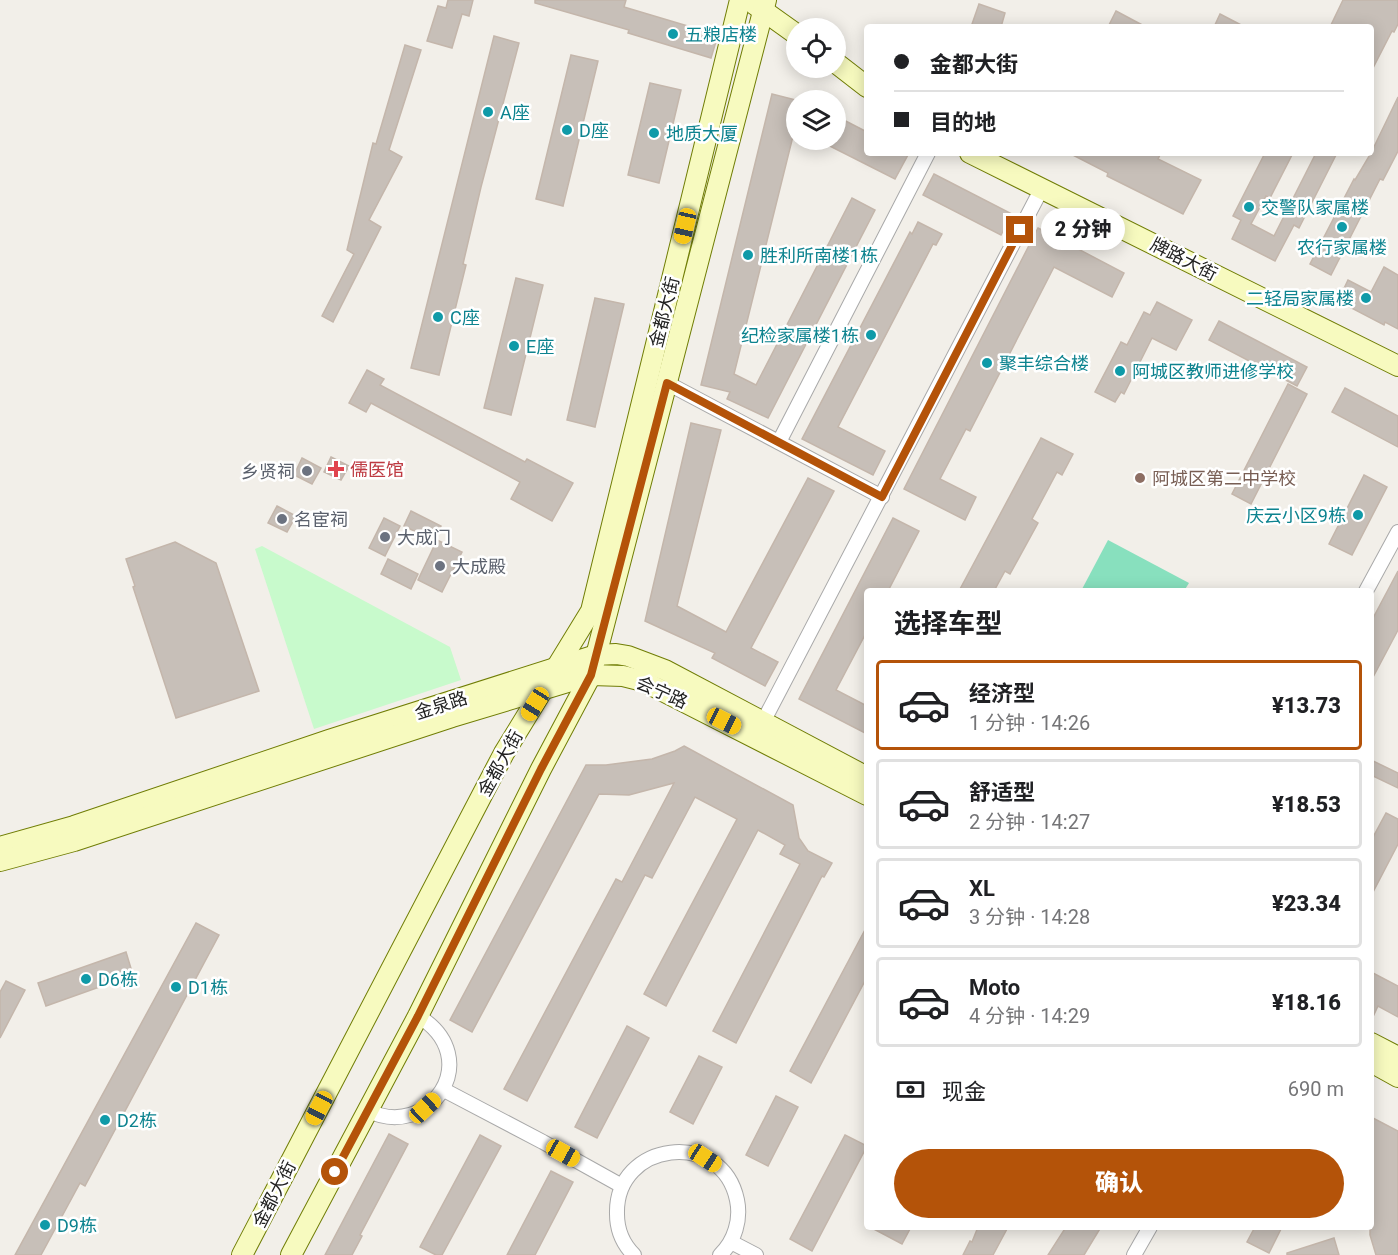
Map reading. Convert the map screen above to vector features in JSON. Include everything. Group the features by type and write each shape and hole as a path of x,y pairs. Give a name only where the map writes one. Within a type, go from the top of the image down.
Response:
{"main road":[{"name":"金都大街","path":"243,1255 504,753 591,611 740,0"},
{"name":"金都大街","path":"291,1255 418,1016 541,769 591,675 667,383 758,3"},
{"path":"758,3 786,26"},
{"path":"846,71 864,85"},
{"name":"牌路大街","path":"976,156 1398,366"},
{"name":"金泉路","path":"0,847 74,826 320,743 596,655 616,654 665,670 864,775"},
{"name":"会宁路","path":"545,688 591,675 623,675 643,681 864,793"},
{"name":"金泉路","path":"0,861 74,841 545,688"},
{"path":"1374,1045 1398,1057"},
{"path":"1374,1064 1398,1077"}],"street":[{"path":"779,442 926,156"},
{"path":"763,722 1042,188"},
{"path":"667,383 882,497"},
{"path":"1368,588 1398,532"},
{"path":"368,1110 386,1118 410,1115 425,1108 444,1090 449,1065 447,1051 437,1030 418,1016"},
{"path":"444,1090 622,1186"},
{"path":"634,1255 624,1243 617,1220 618,1197 622,1186 637,1167 658,1154 682,1151 705,1158 724,1173 736,1194 738,1219 731,1242 720,1255"},
{"path":"1134,1255 1148,1230"},
{"path":"731,1242 756,1255"}],"green space":[{"path":"1108,540 1189,583 1186,588 1083,588"},
{"path":"262,546 450,647 461,680 314,729 255,549"}],"building":[{"path":"448,0 473,0 469,16 462,14 452,48 427,41 438,6 446,8"},
{"path":"535,0 626,0 624,7 718,35 711,58 628,33 629,30 535,3"},
{"path":"1343,0 1398,0 1398,24 1374,66 1374,24 1331,24"},
{"path":"979,4 1005,13 1002,24 972,24"},
{"path":"1116,11 1140,24 1110,24"},
{"path":"1220,14 1239,24 1215,24"},
{"path":"494,36 519,43 481,187 463,264 466,265 439,375 411,368"},
{"path":"405,45 421,50 389,150 402,157 369,220 381,227 333,322 322,316 354,254 347,250 373,143 376,144"},
{"name":"D座","path":"571,55 598,61 563,206 536,199"},
{"name":"地质大厦","path":"650,83 681,90 659,183 628,175"},
{"path":"772,94 786,98 786,150 790,150 734,374 756,385 852,198 875,210 768,418 727,399 730,392 701,385"},
{"path":"1398,97 1398,151 1383,180 1380,179 1331,275 1310,264 1354,179 1369,156 1374,156 1374,147"},
{"path":"846,121 864,130 864,156 907,156 895,179 838,150 846,150"},
{"path":"1075,156 1160,156 1158,159 1201,180 1183,214 1107,176 1108,173"},
{"name":"交警队家属楼","path":"1263,156 1291,156 1270,198 1266,196 1251,224 1274,236 1314,156 1335,156 1299,228 1294,225 1275,261 1232,239 1241,220 1233,216"},
{"path":"934,174 1012,214 1001,235 923,195"},
{"name":"纪检家属楼1栋","path":"918,222 942,234 936,245 933,244 838,427 885,451 873,475 802,439 910,232 912,234"},
{"name":"聚丰综合楼","path":"1038,228 1124,273 1112,297 1054,267 970,431 966,429 940,479 976,497 965,520 904,489"},
{"name":"二轻局家属楼","path":"1384,267 1398,275 1398,329 1385,322 1384,325 1338,301 1348,280 1371,292"},
{"name":"E座","path":"516,278 543,285 511,415 484,408"},
{"path":"595,298 624,304 595,427 567,420"},
{"name":"阿城区教师进修学校","path":"1157,302 1192,320 1176,350 1152,338 1124,394 1121,392 1115,402 1095,392 1121,342 1127,345 1144,312 1150,315"},
{"path":"1219,321 1307,367 1297,386 1209,340"},
{"path":"367,370 384,379 380,385 525,462 527,459 573,483 552,521 511,499 520,482 371,403 366,412 349,403"},
{"path":"1288,384 1307,394 1251,504 1232,494"},
{"path":"1345,388 1398,416 1398,447 1332,412"},
{"path":"691,423 721,430 677,606 726,632 808,478 834,491 751,648 778,662 765,686 712,658 715,653 645,621"},
{"path":"1041,438 1073,454 1062,475 1057,472 1032,519 1038,523 1010,574 1005,571 996,588 961,588"},
{"name":"儒医馆","path":"331,457 349,466 341,480 324,472"},
{"name":"乡贤祠","path":"302,458 321,468 312,484 294,475"},
{"name":"庆云小区9栋","path":"1364,475 1387,487 1352,555 1329,544"},
{"name":"名宦祠","path":"277,506 296,516 287,532 268,523"},
{"path":"411,511 441,526 434,541 404,526"},
{"name":"大成门","path":"384,518 400,526 385,556 369,548"},
{"path":"893,518 919,531 890,588 864,588 864,637 836,690 864,704 864,732 799,699"},
{"name":"大成殿","path":"437,540 462,552 442,592 418,580"},
{"path":"175,542 216,563 259,691 176,718 126,559"},
{"path":"388,559 418,574 411,589 381,574"},
{"path":"1398,571 1398,630 1374,675 1374,616"},
{"path":"684,746 793,805 799,838 808,851 832,863 824,877 822,876 736,1043 713,1031 800,864 780,854 785,845 758,830 666,1006 644,994 737,819 695,797 652,878 645,875 527,1101 504,1089 616,879 622,882 674,783 629,795 599,794 472,1032 450,1020 586,765 606,765 652,759"},
{"path":"1374,761 1398,773 1398,788 1374,776"},
{"path":"1386,813 1398,819 1398,844 1374,890 1374,835"},
{"path":"196,923 219,935 85,1186 80,1183 41,1255 15,1255"},
{"path":"864,932 864,983 811,1083 790,1071"},
{"name":"D6栋","path":"126,952 133,975 46,1006 38,983"},
{"path":"1374,974 1398,986 1398,1017 1378,1006 1374,1015"},
{"path":"6,981 25,990 0,1038 0,992"},
{"path":"627,1026 649,1038 597,1138 575,1127"},
{"path":"699,1056 722,1067 693,1124 670,1112"},
{"path":"776,1096 798,1107 768,1166 746,1155"},
{"path":"1374,1119 1398,1131 1398,1255 1376,1255 1370,1230 1374,1230"},
{"path":"389,1134 408,1144 360,1235 362,1236 352,1255 325,1255"},
{"path":"480,1135 501,1146 442,1255 436,1255 420,1247"},
{"path":"845,1135 864,1144 864,1152 812,1251 790,1239"},
{"path":"551,1171 573,1182 535,1255 507,1255"},
{"path":"876,1230 909,1230 902,1244"},
{"path":"977,1230 1006,1230 993,1255 963,1255 970,1241 972,1242"},
{"path":"1064,1230 1099,1230 1084,1255 1048,1255"},
{"path":"1253,1230 1280,1230 1269,1253 1247,1242"},
{"path":"1334,1238 1339,1255 1287,1255 1287,1253"}],"place":[{"name":"五粮店楼","path":"673,34"},
{"name":"A座","path":"488,112"},
{"name":"D座","path":"567,130"},
{"name":"地质大厦","path":"654,133"},
{"name":"交警队家属楼","path":"1249,207"},
{"name":"农行家属楼","path":"1342,227"},
{"name":"胜利所南楼1栋","path":"748,255"},
{"name":"二轻局家属楼","path":"1366,298"},
{"name":"C座","path":"438,317"},
{"name":"纪检家属楼1栋","path":"871,335"},
{"name":"E座","path":"514,346"},
{"name":"聚丰综合楼","path":"987,363"},
{"name":"阿城区教师进修学校","path":"1120,371"},
{"name":"儒医馆","path":"336,469"},
{"name":"乡贤祠","path":"307,471"},
{"name":"阿城区第二中学校","path":"1140,478"},
{"name":"庆云小区9栋","path":"1358,515"},
{"name":"名宦祠","path":"282,519"},
{"name":"大成门","path":"385,537"},
{"name":"大成殿","path":"440,566"},
{"name":"D6栋","path":"86,979"},
{"name":"D1栋","path":"176,987"},
{"name":"D2栋","path":"105,1120"},
{"name":"D9栋","path":"45,1225"}],"route":[{"path":"335,1172 418,1016 541,769 591,675 667,383 882,497 1020,230"}]}
